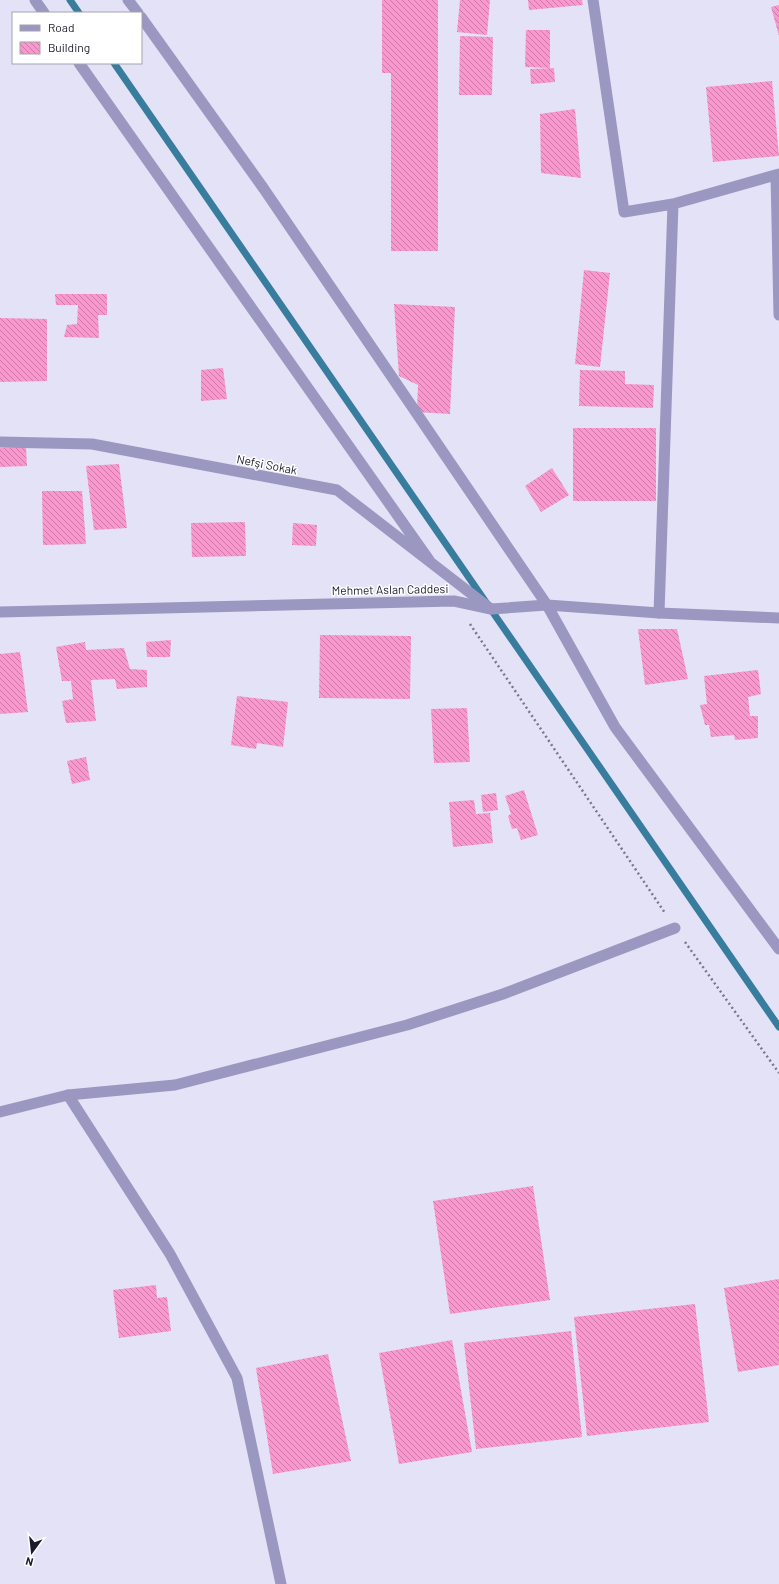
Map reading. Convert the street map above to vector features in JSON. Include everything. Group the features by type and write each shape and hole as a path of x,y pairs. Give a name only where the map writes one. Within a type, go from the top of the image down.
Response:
{"street":[{"path":"34,0 43,12"},
{"path":"128,0 137,12"},
{"path":"593,0 624,212 674,204 777,175 779,315"},
{"path":"142,18 264,189 547,605 615,727 779,949"},
{"path":"80,64 430,560"},
{"path":"658,613 674,204"},
{"name":"Nefşi Sokak","path":"0,442 92,444 337,490 430,560 491,609"},
{"name":"Mehmet Aslan Caddesi","path":"0,612 454,600 491,609 547,605 658,613 779,618"},
{"path":"0,1112 68,1095 175,1084 407,1025 503,994 675,928"},
{"path":"68,1095 170,1254 237,1378 281,1584"}],"path":[{"path":"454,600 675,928 779,1073"}],"building":[{"path":"382,0 438,0 438,251 391,251 391,73 382,73"},
{"path":"460,0 490,0 487,35 457,32"},
{"path":"528,0 582,0 583,5 529,10"},
{"path":"779,5 779,36 771,7"},
{"path":"526,30 550,30 550,68 525,67"},
{"path":"460,36 493,37 492,95 459,95"},
{"path":"554,68 555,82 531,84 530,69"},
{"path":"772,81 779,156 713,162 706,87"},
{"path":"575,109 581,178 541,173 540,114"},
{"path":"584,270 610,273 600,367 575,364"},
{"path":"55,294 107,294 107,315 98,315 99,338 64,337 67,325 77,324 78,305 56,305"},
{"path":"394,304 455,307 450,414 417,412 418,385 399,376"},
{"path":"0,318 47,319 47,381 0,382"},
{"path":"223,368 227,399 201,401 201,370"},
{"path":"580,370 625,371 625,384 654,385 653,408 579,406"},
{"path":"573,428 656,428 656,501 573,501"},
{"path":"26,447 27,466 0,467 0,448"},
{"path":"119,464 127,528 94,530 86,466"},
{"path":"552,468 569,495 541,512 525,486"},
{"path":"42,491 82,491 86,544 43,545"},
{"path":"245,522 246,556 192,557 191,523"},
{"path":"293,523 317,525 316,546 292,545"},
{"path":"638,629 677,629 688,679 645,685"},
{"path":"320,635 411,636 410,699 319,698"},
{"path":"171,640 170,657 147,657 146,642"},
{"path":"85,642 86,650 124,648 130,669 147,670 147,687 117,689 115,679 91,680 96,721 66,723 62,701 73,699 71,681 62,681 56,647"},
{"path":"20,652 28,712 0,714 0,654"},
{"path":"758,670 761,694 748,697 750,716 758,716 758,738 735,740 734,735 711,737 709,725 705,725 700,705 707,704 704,676"},
{"path":"237,696 288,702 283,747 257,743 256,749 231,745"},
{"path":"467,708 470,762 434,763 431,709"},
{"path":"86,757 90,780 72,784 67,761"},
{"path":"524,790 538,835 521,840 517,828 512,829 508,816 511,814 505,796"},
{"path":"496,793 498,810 483,812 481,795"},
{"path":"474,800 476,814 490,813 493,843 453,847 449,802"},
{"path":"533,1186 550,1300 450,1314 433,1201"},
{"path":"779,1279 779,1365 738,1372 724,1288"},
{"path":"156,1285 157,1298 167,1297 171,1331 119,1338 113,1290"},
{"path":"695,1304 709,1422 587,1436 574,1317"},
{"path":"571,1331 582,1437 476,1449 464,1343"},
{"path":"452,1340 472,1452 399,1464 379,1353"},
{"path":"328,1354 351,1461 273,1474 256,1368"}],"waterway":[{"path":"70,0 78,12"},
{"path":"115,64 779,1027"}]}
